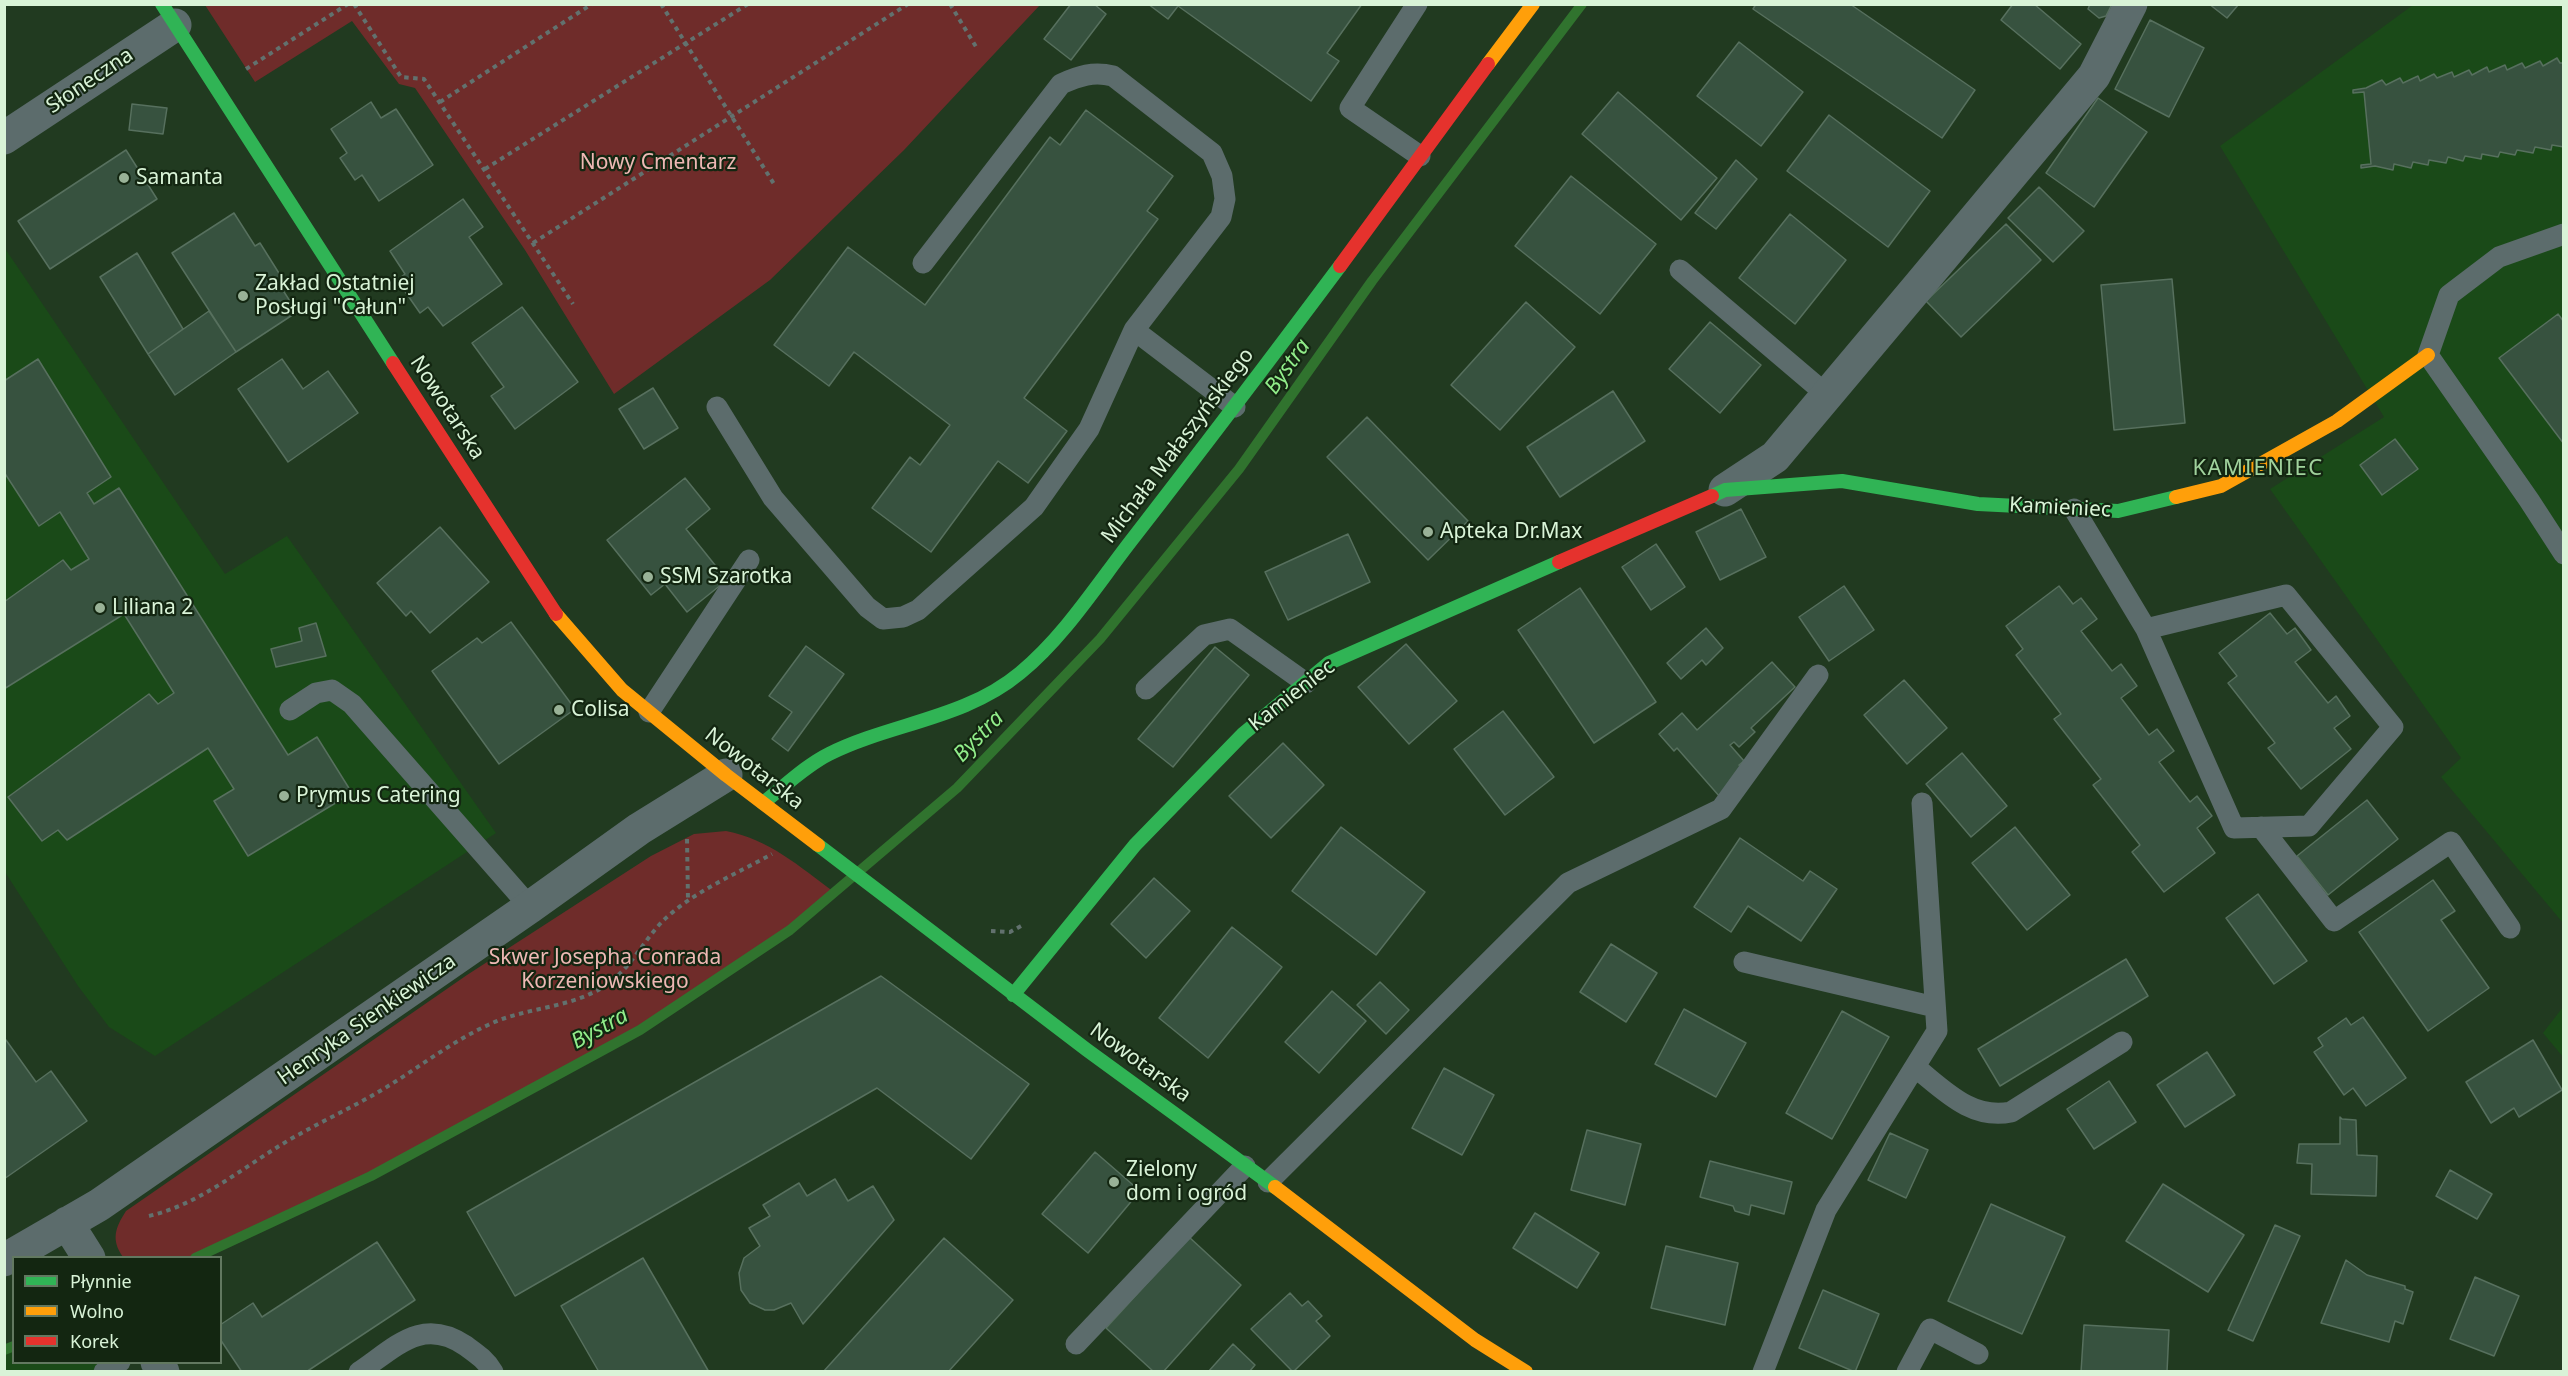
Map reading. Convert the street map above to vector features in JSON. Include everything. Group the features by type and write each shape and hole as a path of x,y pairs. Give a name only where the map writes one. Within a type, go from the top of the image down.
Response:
{"street":[{"name":"Michała Małaszyńskiego","path":"763,803 828,755 864,740 936,718 988,694 1020,673 1061,631 1235,407 1533,4"},
{"name":"Kamieniec","path":"1013,994 1135,845 1243,734 1329,663 1725,490 1775,457 2094,76 2131,4"},
{"name":"Słoneczna","path":"4,138 168,15"},
{"name":"Nowotarska","path":"168,15 559,619 622,690 726,775 1013,994 1268,1182 1475,1341 1526,1371"},
{"name":"Kamieniec","path":"1725,490 1842,481 1978,504 2118,511 2221,486 2337,421 2428,355"},
{"name":"Henryka Sienkiewicza","path":"4,1260 99,1205 639,829 726,775"},
{"path":"67,1223 88,1256"}],"lane":[{"path":"1417,4 1350,108 1420,156"},
{"path":"717,407 773,498 800,532 838,571 867,607 883,619 903,617 918,610 1034,507 1089,429 1134,330 1221,217 1225,199 1222,176 1212,153 1113,76 1098,72 1078,76 1061,84 922,263"},
{"path":"2564,234 2499,257 2449,295 2428,355 2564,554"},
{"path":"1680,270 1827,395"},
{"path":"1134,330 1235,407"},
{"path":"2074,509 2146,629 2234,828 2309,826 2393,727 2286,595 2146,629"},
{"path":"649,712 748,561"},
{"path":"1146,689 1204,635 1230,630 1306,682"},
{"path":"1268,1182 1568,883 1721,809 1818,675"},
{"path":"290,710 316,693 332,690 352,704 530,907"},
{"path":"1763,1371 1826,1210 1937,1031 1922,803"},
{"path":"2260,827 2334,921 2451,842 2510,928"},
{"path":"1744,962 1935,1007"},
{"path":"1914,1067 1965,1107 1994,1115 2010,1112 2122,1042"},
{"path":"1076,1344 1245,1166"},
{"path":"1907,1371 1930,1329 1978,1354"},
{"path":"359,1371 415,1335 434,1332 456,1340 486,1360 493,1371"}],"path":[{"path":"237,75 348,4"},
{"path":"354,4 401,77 424,79 573,304"},
{"path":"440,102 592,4"},
{"path":"661,4 774,184"},
{"path":"485,169 748,4"},
{"path":"533,243 908,4"},
{"path":"950,4 978,50"},
{"path":"687,829 688,901"},
{"path":"144,1217 167,1212 215,1188 279,1146 342,1113 401,1078 450,1045 489,1024 524,1011 572,1001 602,987 627,969 667,918 688,901 774,853"},
{"path":"984,931 1010,932 1032,919 1057,941"}],"shaded area":[{"path":"2413,5 2563,5 2563,923 2441,777 2461,758 2270,489 2384,417 2220,146"},
{"path":"4,247 225,574 287,536 496,833 155,1056 109,1027 78,986 5,872"},
{"path":"2563,1007 2563,1057 2543,1033"},
{"path":"12,1346 12,1364 123,1364 128,1371 5,1371 4,1350"}],"green space":[{"name":"Nowy Cmentarz","path":"205,5 1040,5 904,150 770,280 614,394 525,250 415,88 399,84 352,21 255,82"},
{"name":"Skwer Josepha Conrada Korzeniowskiego","path":"726,831 756,840 796,864 834,892 790,930 640,1030 371,1176 197,1256 122,1256 117,1245 116,1234 126,1211 467,975 651,856 694,834"}],"building":[{"path":"1071,4 1094,4 1106,14 1071,60 1044,39"},
{"path":"1148,4 1362,4 1327,53 1339,61 1311,101 1178,6 1168,19"},
{"path":"1756,4 1850,4 1975,90 1942,138 1753,9"},
{"path":"2013,4 2034,4 2081,44 2060,69 2001,20"},
{"path":"2090,4 2112,4 2106,16 2099,18 2088,9"},
{"path":"2209,4 2239,4 2227,18"},
{"path":"2150,20 2204,48 2169,117 2115,89"},
{"path":"1739,42 1803,92 1761,146 1697,96"},
{"path":"2557,58 2560,63 2564,63 2564,147 2552,145 2551,150 2535,147 2533,153 2517,150 2515,155 2500,152 2498,157 2482,154 2481,159 2465,156 2463,161 2448,157 2446,163 2429,160 2428,165 2413,162 2411,168 2394,164 2393,170 2375,166 2361,168 2361,165 2371,164 2364,92 2353,93 2353,90 2366,88 2382,80 2386,85 2400,78 2403,83 2418,76 2420,81 2434,74 2437,78 2452,72 2454,77 2469,70 2472,75 2487,67 2489,72 2505,65 2507,70 2522,63 2525,68 2540,61 2543,66"},
{"path":"1618,92 1717,178 1681,220 1582,134"},
{"path":"2098,98 2147,132 2094,207 2046,173"},
{"path":"371,102 381,118 396,109 433,165 379,201 362,175 355,180 340,158 347,153 331,129"},
{"path":"132,104 167,108 163,134 129,130"},
{"path":"1086,110 1173,176 1147,211 1158,219 1024,398 1067,431 1028,483 998,461 931,552 872,508 910,457 920,465 950,425 854,352 829,386 774,345 848,247 925,305 1050,137 1060,145"},
{"path":"1829,115 1930,191 1888,247 1787,171"},
{"path":"126,150 157,199 50,269 18,221"},
{"path":"1736,160 1757,179 1716,229 1695,213"},
{"path":"1571,176 1656,244 1600,314 1515,246"},
{"path":"2039,187 2084,231 2053,262 2008,218"},
{"path":"463,199 483,227 469,237 502,284 443,326 428,307 420,313 397,280 405,274 390,251"},
{"name":"Zakład Ostatniej Posługi \"Całun\"","path":"234,213 255,246 260,243 282,278 277,281 297,312 236,352 172,253"},
{"path":"1790,214 1846,260 1795,324 1739,278"},
{"path":"2006,224 2041,260 1961,337 1926,301"},
{"path":"137,253 183,329 148,354 100,277"},
{"path":"2172,279 2185,423 2114,430 2101,285"},
{"path":"1526,302 1575,347 1500,430 1451,385"},
{"path":"522,307 578,382 515,429 491,396 504,387 472,343"},
{"path":"209,311 236,352 175,395 148,354"},
{"path":"2558,314 2564,322 2564,444 2499,358"},
{"path":"1710,322 1761,365 1720,413 1669,369"},
{"name":"Liliana 2","path":"38,359 111,477 87,493 94,504 119,488 288,755 317,737 352,793 248,856 214,801 234,789 208,748 67,840 58,830 42,841 8,797 149,694 158,704 174,693 124,614 4,689 4,602 63,560 71,570 89,559 60,512 39,526 4,472 4,381"},
{"path":"282,359 303,389 328,371 358,413 288,462 238,389"},
{"path":"653,388 678,428 644,449 619,409"},
{"path":"1613,391 1645,441 1560,497 1527,447"},
{"path":"1367,417 1468,521 1428,560 1327,457"},
{"path":"2395,439 2418,469 2382,495 2360,465"},
{"path":"685,478 710,509 686,529 727,580 687,612 665,584 651,595 607,540"},
{"path":"1741,509 1766,557 1720,580 1696,532"},
{"path":"440,527 489,582 430,633 411,611 406,616 377,583"},
{"path":"1348,534 1370,582 1288,620 1265,572"},
{"path":"1656,544 1685,587 1651,610 1622,567"},
{"path":"1844,586 1874,630 1829,661 1799,617"},
{"path":"2059,586 2073,604 2081,598 2097,619 2081,631 2112,671 2121,664 2137,686 2121,698 2149,735 2157,729 2174,751 2159,762 2190,802 2197,796 2212,816 2197,828 2215,853 2164,892 2132,852 2140,845 2093,785 2101,779 2054,719 2061,714 2016,655 2023,649 2006,626"},
{"path":"1580,588 1656,702 1594,743 1518,630"},
{"path":"2270,613 2287,634 2295,628 2311,650 2295,662 2328,703 2336,696 2350,716 2334,728 2351,749 2301,789 2268,748 2275,743 2228,683 2237,676 2219,653"},
{"path":"511,622 575,709 499,764 432,671 477,638 482,643"},
{"path":"316,623 326,656 276,667 271,649 302,641 299,628"},
{"path":"1706,628 1723,648 1706,665 1702,660 1681,679 1667,663"},
{"path":"1406,644 1457,701 1409,744 1358,687"},
{"path":"806,646 844,674 788,751 772,739 792,712 769,696"},
{"path":"1215,647 1249,675 1173,767 1138,739"},
{"path":"1772,662 1795,687 1751,728 1755,732 1739,747 1734,742 1730,745 1744,761 1739,765 1746,773 1720,797 1677,748 1674,751 1659,734 1682,713 1697,730"},
{"path":"1904,680 1947,728 1907,764 1864,715"},
{"path":"1503,711 1554,777 1505,815 1454,749"},
{"path":"1283,743 1324,785 1271,838 1229,796"},
{"path":"1962,753 2007,806 1971,837 1926,784"},
{"path":"2367,800 2398,839 2328,895 2297,856"},
{"path":"1341,827 1425,892 1376,955 1292,891"},
{"path":"2015,827 2070,895 2027,930 1972,863"},
{"path":"1740,838 1803,881 1810,871 1837,889 1801,941 1748,906 1731,932 1694,907"},
{"path":"1154,878 1190,911 1146,958 1111,924"},
{"path":"2433,880 2455,911 2441,920 2489,988 2428,1031 2359,932"},
{"path":"2258,894 2307,961 2274,984 2226,918"},
{"path":"1232,927 1282,967 1208,1058 1159,1018"},
{"path":"1611,944 1657,973 1626,1022 1580,992"},
{"path":"2126,959 2148,996 2000,1086 1978,1049"},
{"path":"881,976 1029,1084 971,1159 877,1088 515,1296 467,1212"},
{"path":"1380,982 1409,1010 1386,1034 1357,1005"},
{"path":"1332,991 1366,1021 1319,1073 1285,1042"},
{"path":"1684,1009 1746,1043 1716,1097 1655,1064"},
{"path":"1842,1011 1889,1037 1832,1139 1786,1113"},
{"path":"2363,1017 2406,1078 2366,1106 2353,1088 2344,1095 2314,1052 2323,1046 2318,1038 2346,1018 2351,1025"},
{"path":"6,1040 36,1082 51,1071 87,1121 4,1179 4,1041"},
{"path":"2533,1040 2562,1090 2519,1117 2514,1108 2491,1123 2466,1082"},
{"path":"2207,1052 2235,1095 2185,1127 2157,1085"},
{"path":"1444,1068 1494,1095 1462,1155 1412,1128"},
{"path":"2109,1081 2136,1122 2094,1149 2067,1109"},
{"path":"2340,1117 2356,1120 2357,1155 2377,1156 2376,1196 2311,1194 2312,1164 2297,1163 2299,1144 2340,1144"},
{"path":"1587,1130 1641,1144 1625,1205 1571,1190"},
{"path":"1890,1133 1928,1150 1906,1198 1868,1180"},
{"path":"1095,1152 1140,1191 1088,1253 1042,1214"},
{"path":"1710,1161 1792,1182 1784,1214 1751,1205 1749,1215 1735,1211 1733,1206 1700,1197"},
{"path":"2450,1170 2492,1194 2477,1219 2436,1196"},
{"path":"835,1179 848,1201 873,1186 894,1220 803,1324 791,1303 774,1310 765,1310 750,1303 741,1290 739,1273 744,1258 760,1246 749,1228 770,1216 763,1205 799,1183 807,1196"},
{"path":"2163,1184 2244,1235 2208,1292 2126,1241"},
{"path":"1991,1204 2065,1237 2022,1334 1948,1301"},
{"path":"1535,1213 1599,1253 1577,1288 1513,1248"},
{"path":"2275,1225 2300,1236 2253,1341 2228,1330"},
{"path":"1189,1237 1241,1285 1163,1372 1154,1372 1106,1328"},
{"path":"944,1238 1013,1300 948,1372 823,1372"},
{"path":"377,1242 415,1300 306,1372 242,1372 222,1342 222,1324 253,1303 262,1317"},
{"path":"1666,1246 1738,1263 1725,1325 1651,1308"},
{"path":"643,1258 709,1372 599,1372 561,1306"},
{"path":"2346,1260 2367,1275 2405,1286 2405,1289 2413,1292 2403,1324 2395,1321 2389,1342 2321,1323"},
{"path":"2475,1277 2519,1296 2494,1356 2450,1339"},
{"path":"1823,1290 1879,1314 1855,1372 1799,1348"},
{"path":"1290,1293 1302,1306 1308,1301 1322,1316 1316,1321 1330,1336 1293,1372 1251,1329"},
{"path":"2084,1325 2169,1330 2167,1372 2081,1372"},
{"path":"1233,1344 1255,1365 1249,1372 1208,1372"}],"waterway":[{"name":"Bystra","path":"199,1256 371,1176 640,1030 790,930 957,788 1100,639 1239,469 1372,281 1582,4"},
{"name":"Bystra","path":"4,1350 12,1347"}],"traffic: fast":[{"path":"162,4 393,363"},
{"path":"763,803 803,771 829,754 976,701 1020,673 1052,643 1066,626 1340,266"},
{"path":"1712,496 1725,490 1842,481 1978,504 2118,511 2176,497"},
{"path":"1013,995 1135,845 1243,734 1329,663 1559,562"},
{"path":"818,845 1087,1050 1275,1187"}],"traffic: slow":[{"path":"1488,64 1533,4"},
{"path":"2176,497 2221,486 2337,421 2428,355"},
{"path":"556,614 622,690 726,775 818,845"},
{"path":"1275,1187 1475,1340 1526,1372"}],"traffic: jam":[{"path":"1340,266 1488,64"},
{"path":"393,363 556,614"},
{"path":"1559,562 1712,496"}],"place":[{"name":"Samanta","path":"124,178"},
{"name":"Zakład Ostatniej Posługi \"Całun\"","path":"243,296"},
{"name":"Apteka Dr.Max","path":"1428,532"},
{"name":"SSM Szarotka","path":"648,577"},
{"name":"Liliana 2","path":"100,608"},
{"name":"Colisa","path":"559,710"},
{"name":"Prymus Catering","path":"284,796"},
{"name":"Zielony dom i ogród","path":"1114,1182"}],"district":[{"name":"KAMIENIEC","path":"2258,469"}]}
